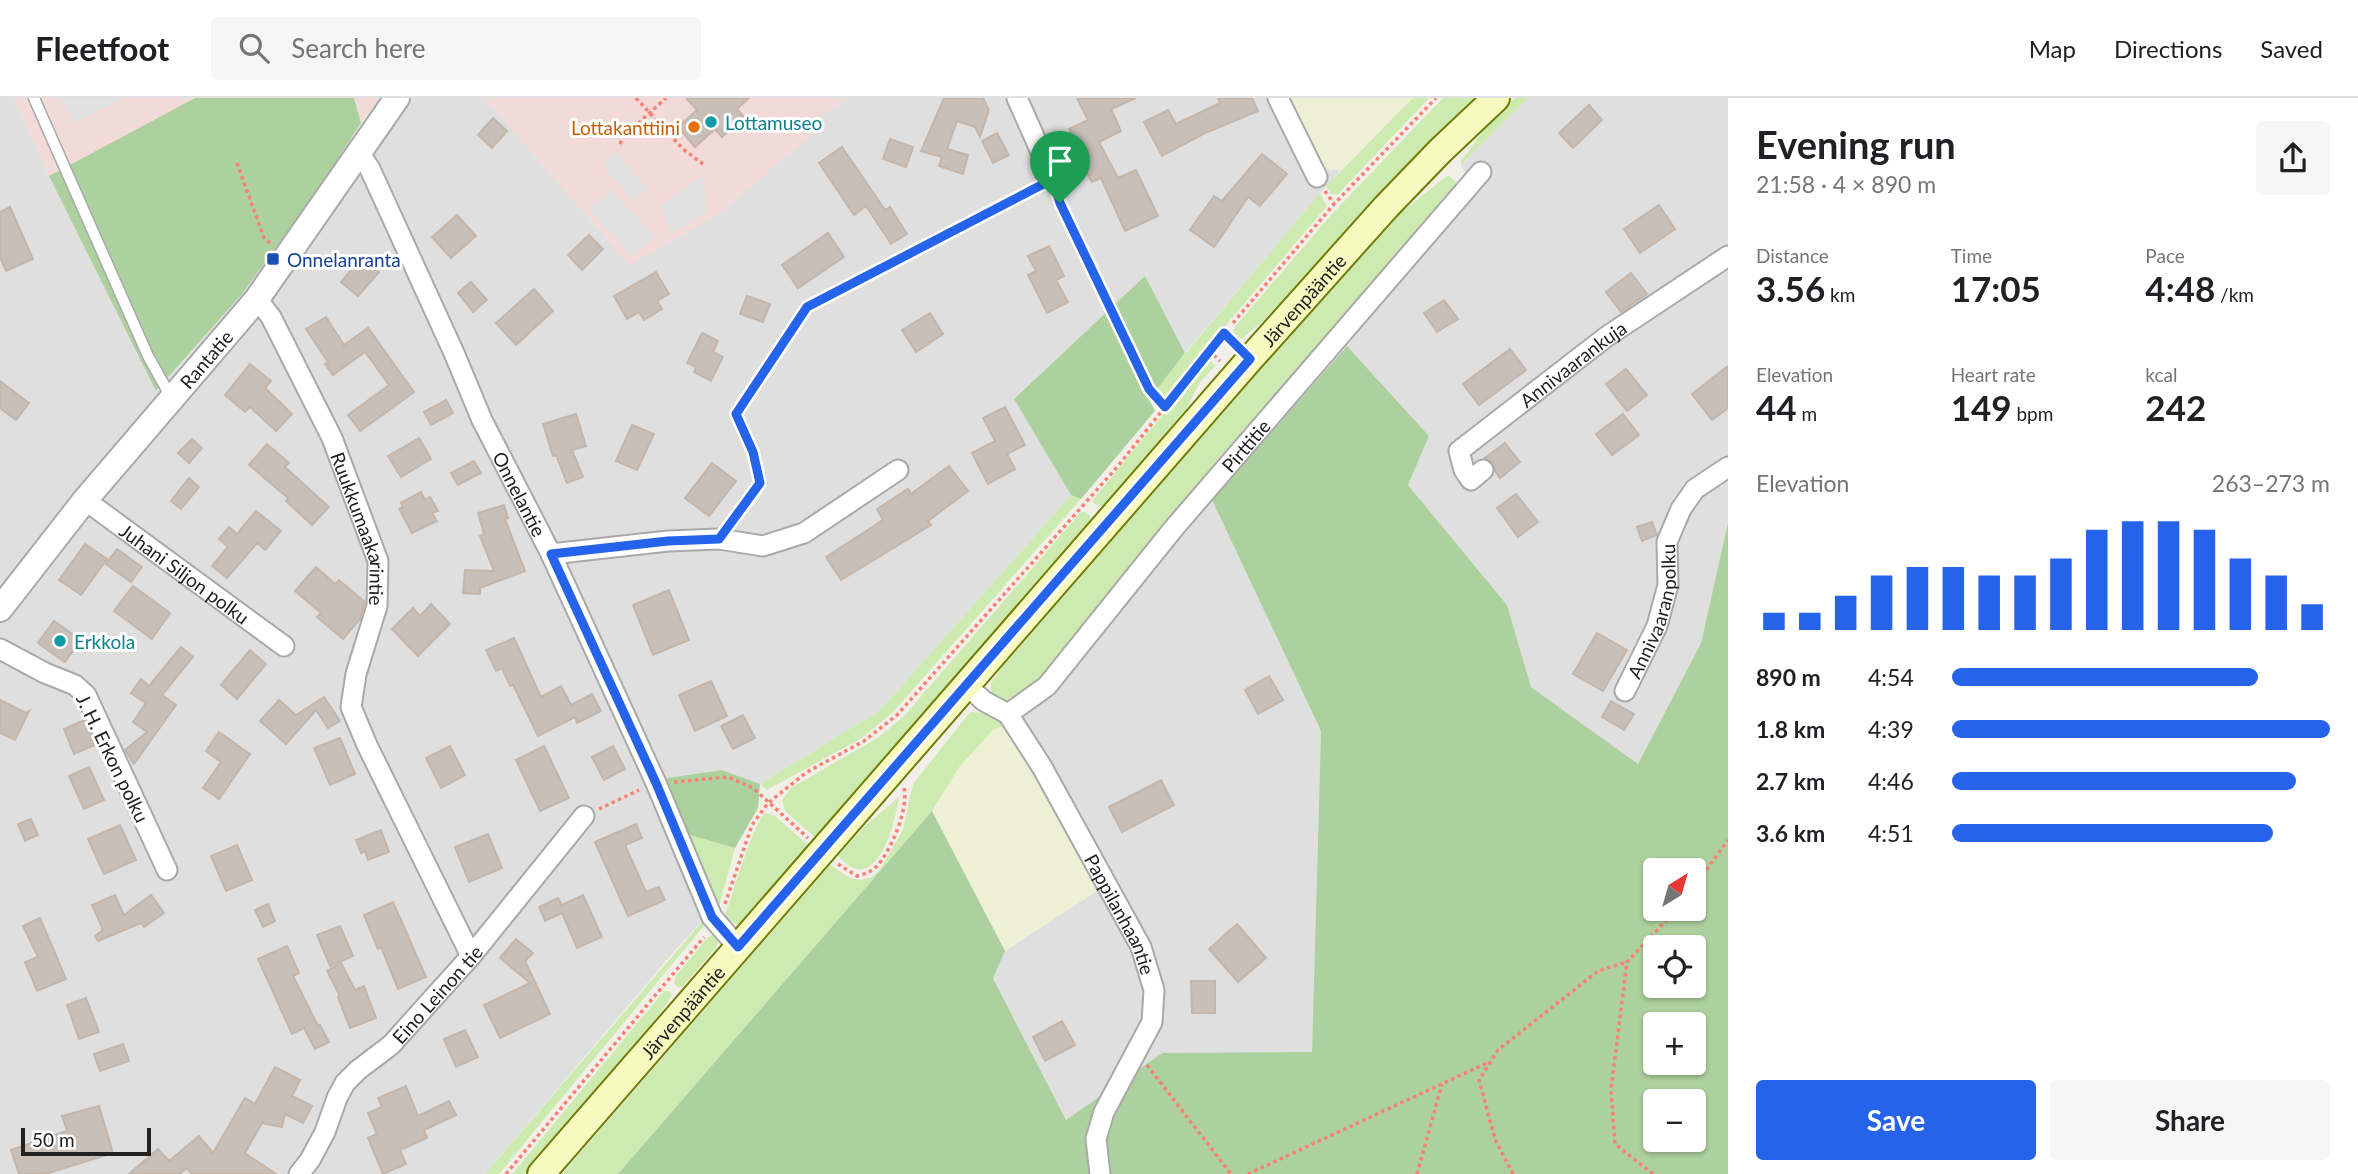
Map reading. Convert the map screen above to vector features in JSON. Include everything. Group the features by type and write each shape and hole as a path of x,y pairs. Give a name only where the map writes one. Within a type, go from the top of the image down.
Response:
{"main road":[{"name":"Järvenpääntie","path":"541,1174 1250,359 1386,207 1496,98"}],"street":[{"name":"Rantatie","path":"0,609 85,500 257,299 397,98"},
{"path":"1017,98 1053,179"},
{"path":"1278,98 1317,177"},
{"name":"Onnelantie","path":"359,152 370,169 482,421 551,554 656,783 716,923 738,947"},
{"name":"Pirttitie","path":"1008,714 1047,686 1174,528 1481,172"},
{"name":"Annivaarankuja","path":"1483,470 1471,480 1464,470 1459,451 1606,337 1728,256"},
{"name":"Ruukkumaakarintie","path":"257,299 271,317 332,438 378,561 377,606 356,674 351,707 471,956"},
{"name":"Annivaaranpolku","path":"1625,691 1657,626 1668,585 1667,541 1681,509 1695,489 1728,467"},
{"path":"551,554 668,541 719,539 763,546 804,533 898,470"},
{"name":"Juhani Siljon polku","path":"85,500 284,646"},
{"name":"J. H. Erkon polku","path":"0,649 45,673 75,685 86,695 167,870"},
{"name":"Pappilanhaantie","path":"967,686 984,701 1008,714 1042,767 1142,947 1154,990 1152,1022 1104,1112 1096,1139 1100,1174"},
{"name":"Eino Leinon tie","path":"299,1174 325,1132 345,1083 391,1045 471,956 584,816"}],"lane":[{"path":"34,98 148,356 172,400"},
{"path":"1224,333 1250,359"}],"path":[{"path":"636,98 683,149 702,164"},
{"path":"620,144 623,137 666,98"},
{"path":"506,1174 716,923 732,890 752,825 768,803 807,772 864,741 897,715 1118,466 1209,350 1334,204 1436,98"},
{"path":"237,163 264,238 285,256"},
{"path":"719,539 760,483 753,452 736,414 807,307 1053,179 1060,203 1149,389 1165,407"},
{"path":"1209,350 1221,362"},
{"path":"838,864 857,876 869,872 879,864 897,834 905,789 890,776"},
{"path":"768,803 812,841"},
{"path":"1706,870 1728,840"},
{"path":"1513,1174 1495,1139 1479,1080 1498,1050 1598,971 1627,962 1666,921"},
{"path":"1627,962 1611,1089 1615,1144 1653,1174"},
{"path":"1137,1051 1231,1174"},
{"path":"1248,1174 1491,1061"},
{"path":"1417,1174 1442,1084"}],"shaded area":[{"path":"0,98 14,98 49,176 157,391 242,294 380,98 485,98 630,265 815,131 823,114 848,98 1289,98 1330,170 1341,169 1185,353 1145,277 1014,398 1071,495 879,711 760,784 722,770 661,779 690,835 716,906 485,1174 0,1174"},
{"path":"14,98 195,98 49,176"},
{"path":"61,98 126,98 73,123"},
{"path":"354,98 380,98 361,123"},
{"path":"485,98 848,98 823,114 816,131 721,213 630,265"},
{"path":"1528,98 1728,98 1728,523 1701,643 1638,764 1531,687 1507,605 1408,485 1429,436 1347,346 1473,190 1461,165"},
{"path":"616,152 648,189 633,201 602,164"},
{"path":"702,176 708,211 670,234 661,205"},
{"path":"612,190 654,237 632,257 589,209"},
{"path":"1212,500 1321,731 1312,1053 1162,1053 1066,1120 993,977 1005,951 1096,891 1058,817 1003,728 1053,692"}],"green space":[{"path":"195,98 354,98 361,123 320,186 242,294 156,391 49,176"},
{"path":"1289,98 1413,98 1341,169 1330,170 1317,162"},
{"path":"1413,98 1429,98 1337,195 1331,194 1326,186"},
{"path":"1443,98 1475,98 1399,173 1273,312 1240,339 1233,332 1234,328 1331,215"},
{"path":"1515,98 1528,98 1461,165 1461,161 1489,123"},
{"path":"1448,175 1457,186 1032,692 1011,705 997,701 991,693 991,683 1003,666 1354,262 1397,216"},
{"path":"1320,193 1327,206 1164,398 1154,391"},
{"path":"1145,276 1185,353 1149,399 1155,411 1081,499 1071,495 1014,399"},
{"path":"1347,346 1429,436 1408,485 1507,605 1531,687 1638,764 1701,643 1728,523 1728,1174 618,1174 932,811 1005,951 993,978 1066,1120 1162,1053 1312,1052 1321,731 1212,500"},
{"path":"1209,358 1215,366 1200,382 1186,409 1104,507 1094,504 1093,500"},
{"path":"1071,495 1081,499 893,712 862,738 767,790 760,784 879,711"},
{"path":"1081,512 1090,516 1090,522 816,838 785,811 782,800 791,788 879,737 904,716"},
{"path":"970,712 993,714 1008,724 993,730 960,766 932,811 618,1174 562,1174 830,865 850,878 861,880 872,877 881,868 903,830 913,784"},
{"path":"1003,728 1058,817 1097,891 1005,951 932,812 960,766 993,730"},
{"path":"722,770 760,784 758,808 735,848 690,835 660,779"},
{"path":"899,797 891,831 879,857 862,869 847,865 838,856 864,827"},
{"path":"765,813 775,816 809,846 746,921 738,925 724,918 748,847"},
{"path":"690,835 735,848 719,906 716,906"},
{"path":"707,916 707,922 499,1174 485,1174"},
{"path":"715,934 718,943 715,949 682,987 677,987 674,982 676,976 708,937"},
{"path":"664,991 669,991 672,995 640,1043 525,1174 512,1174"}],"building":[{"name":"Lottamuseo","path":"686,98 749,98 737,109 744,117 722,137 715,129 695,147 678,127 697,110"},
{"path":"944,98 983,98 989,110 980,137 975,127 957,121 947,149 968,155 963,174 939,166 942,157 921,151"},
{"path":"1077,98 1136,98 1111,109 1121,131 1099,142 1118,178 1136,170 1158,216 1125,231 1101,178 1092,182 1083,167 1087,165 1069,129 1088,120"},
{"path":"1218,98 1252,98 1258,111 1203,134 1162,156 1144,122 1168,110 1176,124 1220,103"},
{"path":"1589,105 1602,120 1573,148 1559,133"},
{"path":"493,118 507,131 492,148 478,135"},
{"path":"997,133 1009,155 993,163 982,141"},
{"path":"890,139 913,147 906,167 883,159"},
{"path":"842,147 885,210 890,207 907,234 891,244 866,206 854,215 819,163"},
{"path":"1262,154 1287,174 1260,206 1248,197 1214,247 1190,230 1214,196 1222,201"},
{"path":"1659,205 1675,229 1640,253 1624,229"},
{"path":"10,207 33,259 6,271 0,257 0,212"},
{"path":"457,215 476,236 451,258 432,237"},
{"path":"828,233 844,257 798,288 782,265"},
{"path":"589,235 603,249 582,270 568,255"},
{"path":"1049,246 1064,276 1056,280 1068,302 1047,313 1028,275 1036,271 1028,256"},
{"path":"362,257 379,272 358,296 341,282"},
{"path":"656,272 669,294 657,301 662,309 644,320 639,312 627,319 614,296"},
{"path":"1631,273 1647,294 1621,312 1606,292"},
{"path":"471,282 487,300 473,312 458,293"},
{"path":"534,289 553,311 516,345 496,323"},
{"path":"747,296 770,304 763,322 740,314"},
{"path":"1444,300 1458,319 1437,332 1424,313"},
{"path":"930,313 943,334 916,352 902,330"},
{"path":"326,317 344,345 368,328 414,392 360,431 348,415 389,385 365,352 333,375 325,364 328,362 306,329"},
{"path":"702,333 718,341 713,352 723,357 711,381 694,372 696,367 687,363"},
{"path":"1510,349 1526,370 1479,405 1463,384"},
{"path":"250,364 271,381 265,388 292,414 276,431 250,407 245,412 225,395"},
{"path":"1728,366 1728,408 1712,420 1692,394"},
{"path":"1626,369 1647,395 1627,411 1606,384"},
{"path":"0,381 29,403 16,420 0,408"},
{"path":"446,400 453,413 431,425 424,412"},
{"path":"1005,407 1025,445 1007,454 1015,469 988,484 972,453 995,441 983,418"},
{"path":"576,414 586,446 572,450 583,477 567,483 556,455 553,456 543,424"},
{"path":"1623,414 1639,435 1612,455 1596,434"},
{"path":"632,425 654,434 637,470 616,461"},
{"path":"419,438 431,459 401,477 388,456"},
{"path":"192,439 202,448 189,463 178,453"},
{"path":"1505,443 1520,462 1500,478 1493,463 1485,458"},
{"path":"267,444 289,463 285,467 329,507 312,525 286,501 288,498 249,465"},
{"path":"474,461 481,473 458,485 451,473"},
{"path":"712,463 736,481 709,516 685,498"},
{"path":"949,466 968,491 928,521 931,525 841,580 826,557 883,520 877,509 908,489 911,494"},
{"path":"189,478 199,487 181,509 171,501"},
{"path":"421,492 425,500 430,497 438,511 432,513 437,521 412,533 399,509 403,507 401,503"},
{"path":"1516,494 1538,522 1518,537 1497,508"},
{"path":"504,505 508,518 505,519 525,571 480,588 480,594 463,593 465,570 494,571 480,536 484,534 478,513"},
{"path":"256,511 281,531 265,550 257,543 227,578 212,566 228,547 219,539 229,527 237,534"},
{"path":"1652,522 1657,535 1642,541 1637,527"},
{"path":"85,544 107,559 81,595 59,580"},
{"path":"117,549 142,567 131,582 106,564"},
{"path":"316,567 335,584 339,580 365,602 360,619 343,639 317,617 321,613 295,591"},
{"path":"133,586 170,613 152,639 114,611"},
{"path":"669,590 689,640 653,655 633,605"},
{"path":"431,604 450,624 418,656 392,629 413,608 420,616"},
{"name":"Erkkola","path":"54,621 81,640 65,662 38,643"},
{"path":"1597,633 1627,650 1603,691 1573,674"},
{"path":"514,638 541,697 561,686 571,705 592,694 601,711 577,723 575,717 538,736 513,685 510,686 502,668 496,671 486,650"},
{"path":"181,647 193,657 162,695 176,705 134,764 125,750 147,732 133,722 146,703 131,693 141,679 149,686"},
{"path":"250,650 266,664 237,699 221,685"},
{"path":"1269,676 1283,700 1258,714 1245,690"},
{"path":"711,681 727,716 695,731 679,695"},
{"path":"324,697 340,721 328,728 316,710 286,744 260,721 279,700 296,715"},
{"path":"0,700 26,713 29,711 15,740 0,733"},
{"path":"1611,701 1634,714 1624,730 1602,717"},
{"path":"743,715 755,738 733,749 721,726"},
{"path":"84,720 95,745 74,754 64,729"},
{"path":"219,732 250,754 219,799 203,788 221,762 206,751"},
{"path":"340,738 355,774 330,785 314,748"},
{"path":"450,746 465,775 441,788 426,758"},
{"path":"544,746 569,798 540,811 516,760"},
{"path":"613,746 625,769 604,780 592,757"},
{"path":"89,767 104,800 84,809 69,776"},
{"path":"1161,780 1174,805 1122,832 1109,807"},
{"path":"31,819 38,835 25,841 18,824"},
{"path":"636,824 642,838 625,845 646,892 659,887 665,900 628,916 595,842"},
{"path":"120,825 136,860 104,874 88,839"},
{"path":"381,830 389,852 368,860 365,851 361,853 356,840"},
{"path":"488,834 502,868 469,882 455,847"},
{"path":"237,845 252,880 226,891 211,856"},
{"path":"115,895 124,915 151,895 164,913 144,927 141,923 98,941 95,936 103,930 92,905"},
{"path":"583,895 602,937 577,948 562,913 545,921 539,907 558,898 562,905"},
{"path":"393,902 426,977 398,989 364,915"},
{"path":"268,904 275,921 263,927 255,910"},
{"path":"40,918 66,979 37,991 25,962 38,957 23,926"},
{"path":"1237,924 1266,958 1238,982 1209,949"},
{"path":"340,926 353,956 330,966 317,935"},
{"path":"516,939 533,953 525,961 550,1014 500,1038 484,1005 530,983 500,958"},
{"path":"287,946 299,973 293,976 329,1042 315,1049 304,1028 292,1034 258,959"},
{"path":"341,963 355,990 364,986 376,1018 350,1028 338,997 340,996 327,971"},
{"path":"1191,981 1215,981 1215,1013 1192,1013"},
{"path":"86,998 99,1032 79,1039 67,1005"},
{"path":"1062,1021 1075,1045 1045,1061 1033,1037"},
{"path":"465,1030 478,1057 456,1067 444,1039"},
{"path":"123,1044 129,1061 100,1071 94,1054"},
{"path":"275,1067 300,1080 292,1096 312,1106 303,1123 285,1114 282,1127 262,1123 245,1153 276,1174 192,1174 186,1168 180,1174 129,1174 158,1149 169,1161 199,1136 213,1153 245,1098 255,1104"},
{"path":"406,1086 418,1116 449,1101 456,1115 424,1130 427,1138 400,1150 406,1164 383,1174 368,1138 377,1134 368,1113 382,1107 378,1098"},
{"path":"99,1106 113,1153 45,1174 19,1174 11,1150 67,1131 62,1116"}],"place":[{"name":"Lottamuseo","path":"711,122"},
{"name":"Lottakanttiini","path":"694,127"},
{"name":"Onnelanranta","path":"273,259"},
{"name":"Erkkola","path":"60,641"}],"route":[{"path":"1053,179 1060,203 1149,389 1165,407 1224,333 1250,359 864,806 738,947 712,917 656,783 551,554 668,541 719,539 760,483 753,452 736,414 807,307 1053,179"}]}
